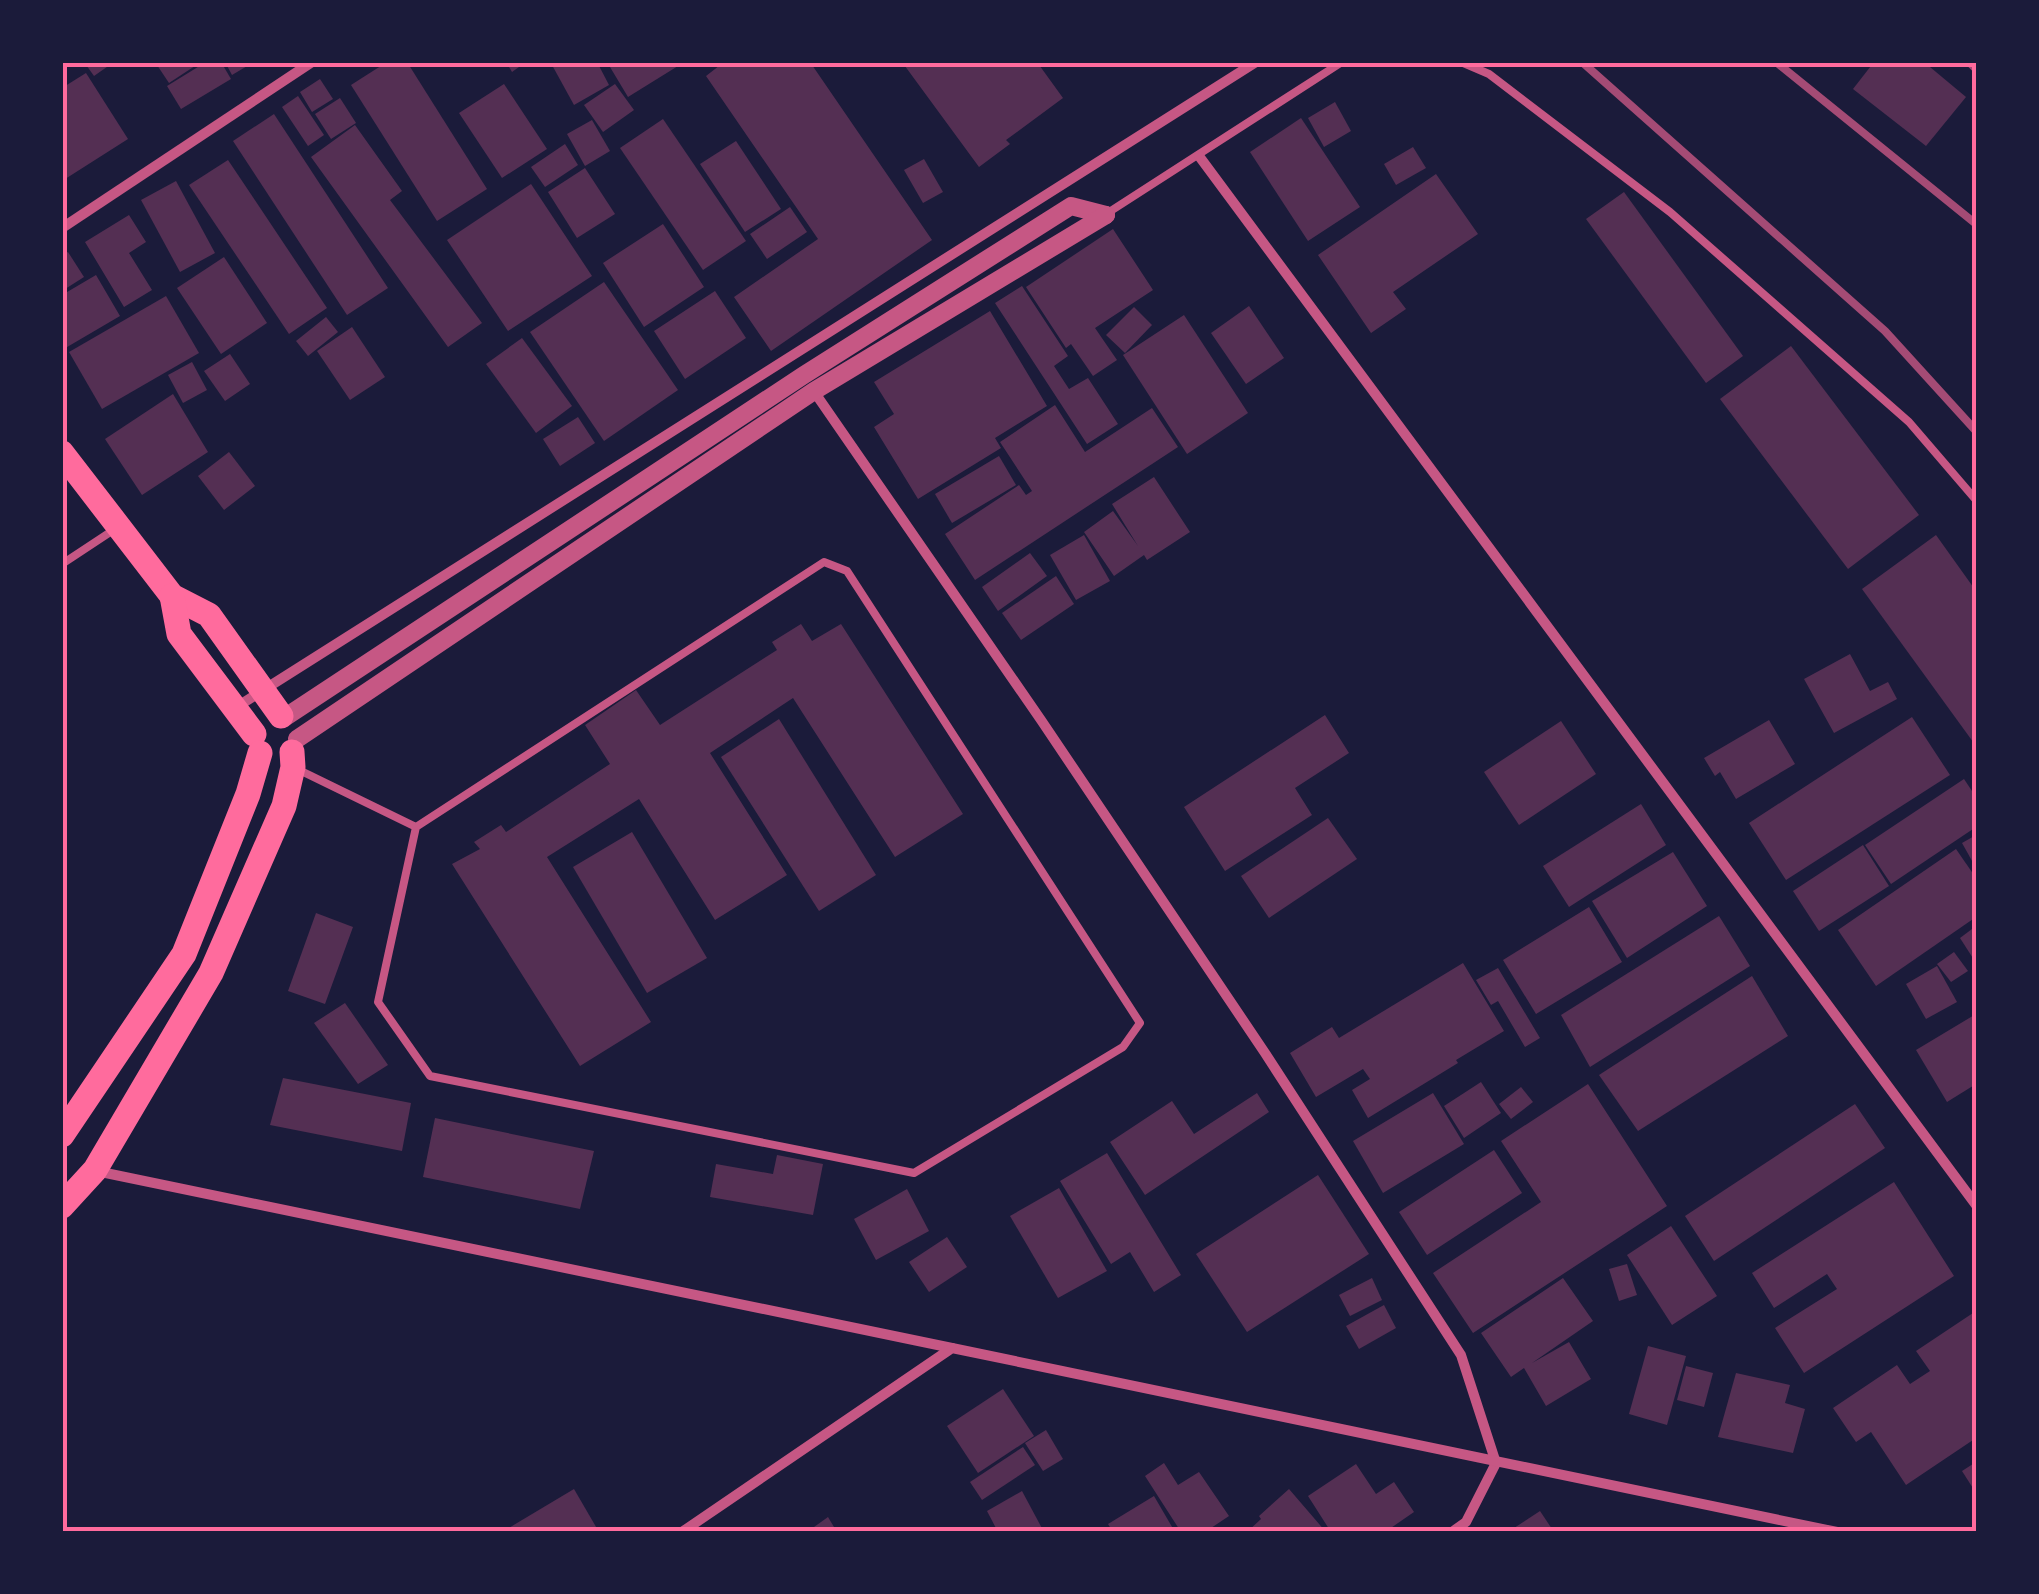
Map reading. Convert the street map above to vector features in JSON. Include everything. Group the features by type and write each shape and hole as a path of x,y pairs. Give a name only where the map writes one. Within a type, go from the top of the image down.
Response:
{"main road":[{"path":"62,453 172,596 209,614 263,690 289,738 284,806 211,973 95,1170 62,1206"},
{"path":"172,596 179,634 257,744 280,758 289,738"},
{"path":"62,1135 184,954 248,794 261,722 289,738"}],"street":[{"path":"62,228 312,62"},
{"path":"235,708 1256,62"},
{"path":"1199,156 1976,1205"},
{"path":"289,738 456,605 809,383 1106,214"},
{"path":"289,738 468,623 809,383"},
{"path":"809,383 1265,1054 1460,1355 1496,1463 1466,1522 1452,1532"},
{"path":"456,605 468,623"},
{"path":"95,1170 1837,1532"},
{"path":"682,1532 952,1348"}],"lane":[{"path":"1106,214 1342,62"},
{"path":"1462,62 1489,74 1670,212 1909,422 1976,500"},
{"path":"62,564 118,526"},
{"path":"824,562 846,571 1140,1022 1123,1047 914,1173 430,1076 378,1002 416,827 824,562"},
{"path":"289,738 350,792 416,827"}],"building":[{"path":"84,62 114,62 94,76"},
{"path":"155,62 201,62 169,83"},
{"path":"206,62 221,62 231,79 181,109 167,86"},
{"path":"225,62 254,62 232,75"},
{"path":"387,62 407,62 487,189 437,221 351,85"},
{"path":"506,62 526,62 512,72"},
{"path":"597,62 609,85 574,105 552,65"},
{"path":"607,62 676,62 678,66 628,97"},
{"path":"724,62 745,62 749,67 756,62 810,62 932,240 771,351 734,297 818,239 706,76"},
{"path":"902,62 1037,62 1063,98 1006,140 1010,144 979,167"},
{"path":"1874,62 1924,62 1966,97 1926,146 1853,89"},
{"path":"86,73 128,139 62,181 62,88"},
{"path":"320,79 333,99 312,112 300,92"},
{"path":"504,84 547,149 502,178 459,113"},
{"path":"615,84 634,110 603,132 584,105"},
{"path":"298,96 324,135 308,146 282,107"},
{"path":"340,98 356,123 331,139 315,114"},
{"path":"1335,102 1351,131 1324,147 1308,118"},
{"path":"274,114 388,288 347,315 233,141"},
{"path":"1301,118 1360,207 1308,241 1250,152"},
{"path":"663,119 746,241 703,270 620,148"},
{"path":"592,120 610,151 585,166 567,134"},
{"path":"355,125 402,191 390,200 482,323 448,347 311,157"},
{"path":"736,141 781,209 745,232 700,164"},
{"path":"565,144 578,165 545,187 531,167"},
{"path":"1413,147 1426,168 1396,185 1384,164"},
{"path":"924,159 943,192 923,203 904,170"},
{"path":"228,160 327,308 289,334 189,185"},
{"path":"585,168 615,214 577,238 548,192"},
{"path":"1436,174 1478,234 1393,292 1406,309 1371,333 1318,255"},
{"path":"176,181 215,253 180,272 141,200"},
{"path":"531,184 592,276 508,331 447,240"},
{"path":"1624,192 1743,356 1706,383 1586,219"},
{"path":"790,207 807,232 767,259 750,234"},
{"path":"129,215 146,242 129,253 152,290 124,307 85,242"},
{"path":"663,224 704,287 644,327 603,263"},
{"path":"1113,229 1153,290 1095,328 1117,360 1093,376 1071,344 1066,348 1026,287"},
{"path":"68,252 84,277 62,291 62,255"},
{"path":"224,257 267,323 221,354 177,288"},
{"path":"96,275 120,316 62,350 62,307 67,304 62,295"},
{"path":"604,282 678,390 604,441 530,332"},
{"path":"1022,286 1068,356 1054,366 1069,389 1088,378 1118,424 1087,444 995,303"},
{"path":"715,291 746,338 685,379 654,331"},
{"path":"166,296 199,353 102,409 69,352"},
{"path":"1249,306 1284,358 1246,384 1211,333"},
{"path":"1134,307 1152,325 1125,353 1106,335"},
{"path":"990,311 1047,406 995,438 1001,448 918,499 874,427 894,414 874,382"},
{"path":"1184,315 1248,413 1187,454 1123,355"},
{"path":"326,317 338,332 308,356 296,341"},
{"path":"352,327 385,377 350,400 317,351"},
{"path":"522,338 572,406 536,433 486,364"},
{"path":"1791,346 1919,515 1848,569 1720,399"},
{"path":"230,354 250,384 225,401 204,371"},
{"path":"192,362 207,390 183,403 168,375"},
{"path":"173,394 208,452 142,495 105,439"},
{"path":"1055,405 1085,452 1152,408 1178,447 975,580 945,534 1019,485 1026,495 1032,491 1000,442"},
{"path":"578,417 595,443 560,466 543,439"},
{"path":"229,452 255,486 224,510 198,476"},
{"path":"999,456 1016,485 952,523 935,494"},
{"path":"1154,477 1190,532 1147,560 1144,555 1114,576 1084,532 1113,511 1138,546 1112,504"},
{"path":"1084,535 1110,581 1076,600 1050,555"},
{"path":"1936,535 1976,591 1976,746 1862,589"},
{"path":"1030,553 1047,576 998,611 982,587"},
{"path":"1056,576 1074,604 1021,640 1002,613"},
{"path":"801,624 812,641 841,624 963,814 895,857 793,698 710,753 787,875 715,920 639,799 547,857 651,1022 580,1066 452,864 480,849 474,842 501,825 506,832 610,764 585,725 636,690 660,725 777,650 772,642"},
{"path":"1850,654 1870,691 1888,682 1897,699 1834,733 1804,679"},
{"path":"1325,715 1349,753 1295,788 1312,815 1225,871 1184,807"},
{"path":"1912,717 1950,775 1786,880 1749,823"},
{"path":"779,719 876,875 819,911 721,757"},
{"path":"1769,720 1795,764 1736,799 1720,772 1715,776 1704,758"},
{"path":"1561,721 1596,774 1519,825 1484,772"},
{"path":"1964,779 1976,797 1976,827 1891,884 1865,845"},
{"path":"1641,804 1666,845 1569,907 1543,866"},
{"path":"1328,818 1357,859 1269,918 1241,876"},
{"path":"632,832 707,958 647,993 573,867"},
{"path":"1976,835 1976,868 1962,843"},
{"path":"1863,845 1889,886 1819,931 1793,891"},
{"path":"1956,849 1976,878 1976,917 1876,986 1838,930"},
{"path":"1673,852 1707,906 1627,958 1592,901"},
{"path":"1589,907 1622,962 1536,1014 1503,960"},
{"path":"316,913 353,927 325,1004 288,991"},
{"path":"1719,916 1750,966 1590,1067 1561,1015"},
{"path":"1976,926 1976,963 1960,938"},
{"path":"1954,952 1968,971 1951,982 1937,964"},
{"path":"1463,963 1504,1031 1368,1118 1352,1090 1370,1079 1363,1069 1316,1097 1290,1053 1332,1027 1339,1038"},
{"path":"1937,966 1957,1002 1926,1019 1906,984"},
{"path":"1498,968 1540,1038 1525,1047 1498,1001 1491,1005 1476,980"},
{"path":"1752,976 1788,1036 1638,1131 1599,1075"},
{"path":"345,1003 388,1065 358,1084 314,1023"},
{"path":"1976,1014 1976,1084 1947,1102 1916,1050"},
{"path":"283,1078 411,1103 402,1151 270,1125"},
{"path":"1481,1082 1501,1113 1464,1138 1444,1106"},
{"path":"1588,1084 1667,1206 1473,1333 1433,1273 1541,1202 1501,1141"},
{"path":"1521,1087 1533,1102 1511,1119 1499,1104"},
{"path":"1257,1093 1269,1112 1145,1195 1110,1142 1172,1101 1194,1134"},
{"path":"1433,1093 1464,1144 1383,1193 1353,1141"},
{"path":"1855,1104 1885,1148 1714,1261 1685,1216"},
{"path":"435,1118 594,1151 580,1209 423,1177"},
{"path":"1494,1150 1522,1193 1427,1255 1399,1212"},
{"path":"1107,1153 1181,1275 1154,1292 1130,1252 1111,1264 1060,1181"},
{"path":"777,1155 823,1164 813,1215 710,1197 716,1164 773,1174"},
{"path":"1318,1175 1369,1254 1247,1332 1196,1254"},
{"path":"1894,1182 1954,1276 1804,1373 1775,1328 1837,1289 1827,1274 1774,1308 1752,1273"},
{"path":"1059,1188 1107,1271 1058,1298 1010,1216"},
{"path":"907,1189 929,1231 876,1260 854,1219"},
{"path":"1671,1226 1717,1296 1672,1325 1627,1255"},
{"path":"947,1237 967,1267 929,1292 909,1262"},
{"path":"1627,1264 1637,1295 1619,1301 1609,1269"},
{"path":"1372,1278 1382,1300 1350,1316 1339,1295"},
{"path":"1563,1278 1593,1321 1532,1363 1569,1342 1591,1379 1546,1406 1524,1368 1511,1377 1481,1333"},
{"path":"1384,1305 1396,1328 1359,1349 1346,1326"},
{"path":"1976,1311 1976,1438 1906,1485 1871,1432 1856,1442 1833,1408 1897,1365 1910,1384 1930,1371 1916,1351"},
{"path":"1648,1346 1686,1356 1667,1425 1629,1414"},
{"path":"1686,1366 1713,1373 1704,1407 1677,1400"},
{"path":"1736,1373 1790,1385 1785,1403 1805,1409 1793,1453 1718,1437"},
{"path":"1003,1389 1034,1436 978,1473 947,1426"},
{"path":"1046,1430 1063,1459 1043,1471 1025,1443"},
{"path":"1023,1447 1035,1465 982,1500 970,1482"},
{"path":"1976,1462 1976,1493 1962,1471"},
{"path":"1164,1463 1178,1485 1199,1472 1229,1516 1205,1532 1181,1532 1145,1476"},
{"path":"1356,1464 1376,1494 1394,1482 1414,1512 1385,1532 1331,1532 1308,1496"},
{"path":"574,1489 599,1532 502,1532"},
{"path":"1289,1489 1326,1532 1247,1532 1261,1519 1259,1516"},
{"path":"1022,1491 1044,1532 998,1532 987,1511"},
{"path":"1154,1496 1175,1532 1113,1532 1108,1524"},
{"path":"1540,1511 1554,1532 1508,1532"},
{"path":"828,1517 837,1532 807,1532"}],"railway":[{"path":"1582,62 1885,331 1976,431"},
{"path":"1776,62 1976,224"},
{"path":"1969,62 1976,69"}]}
